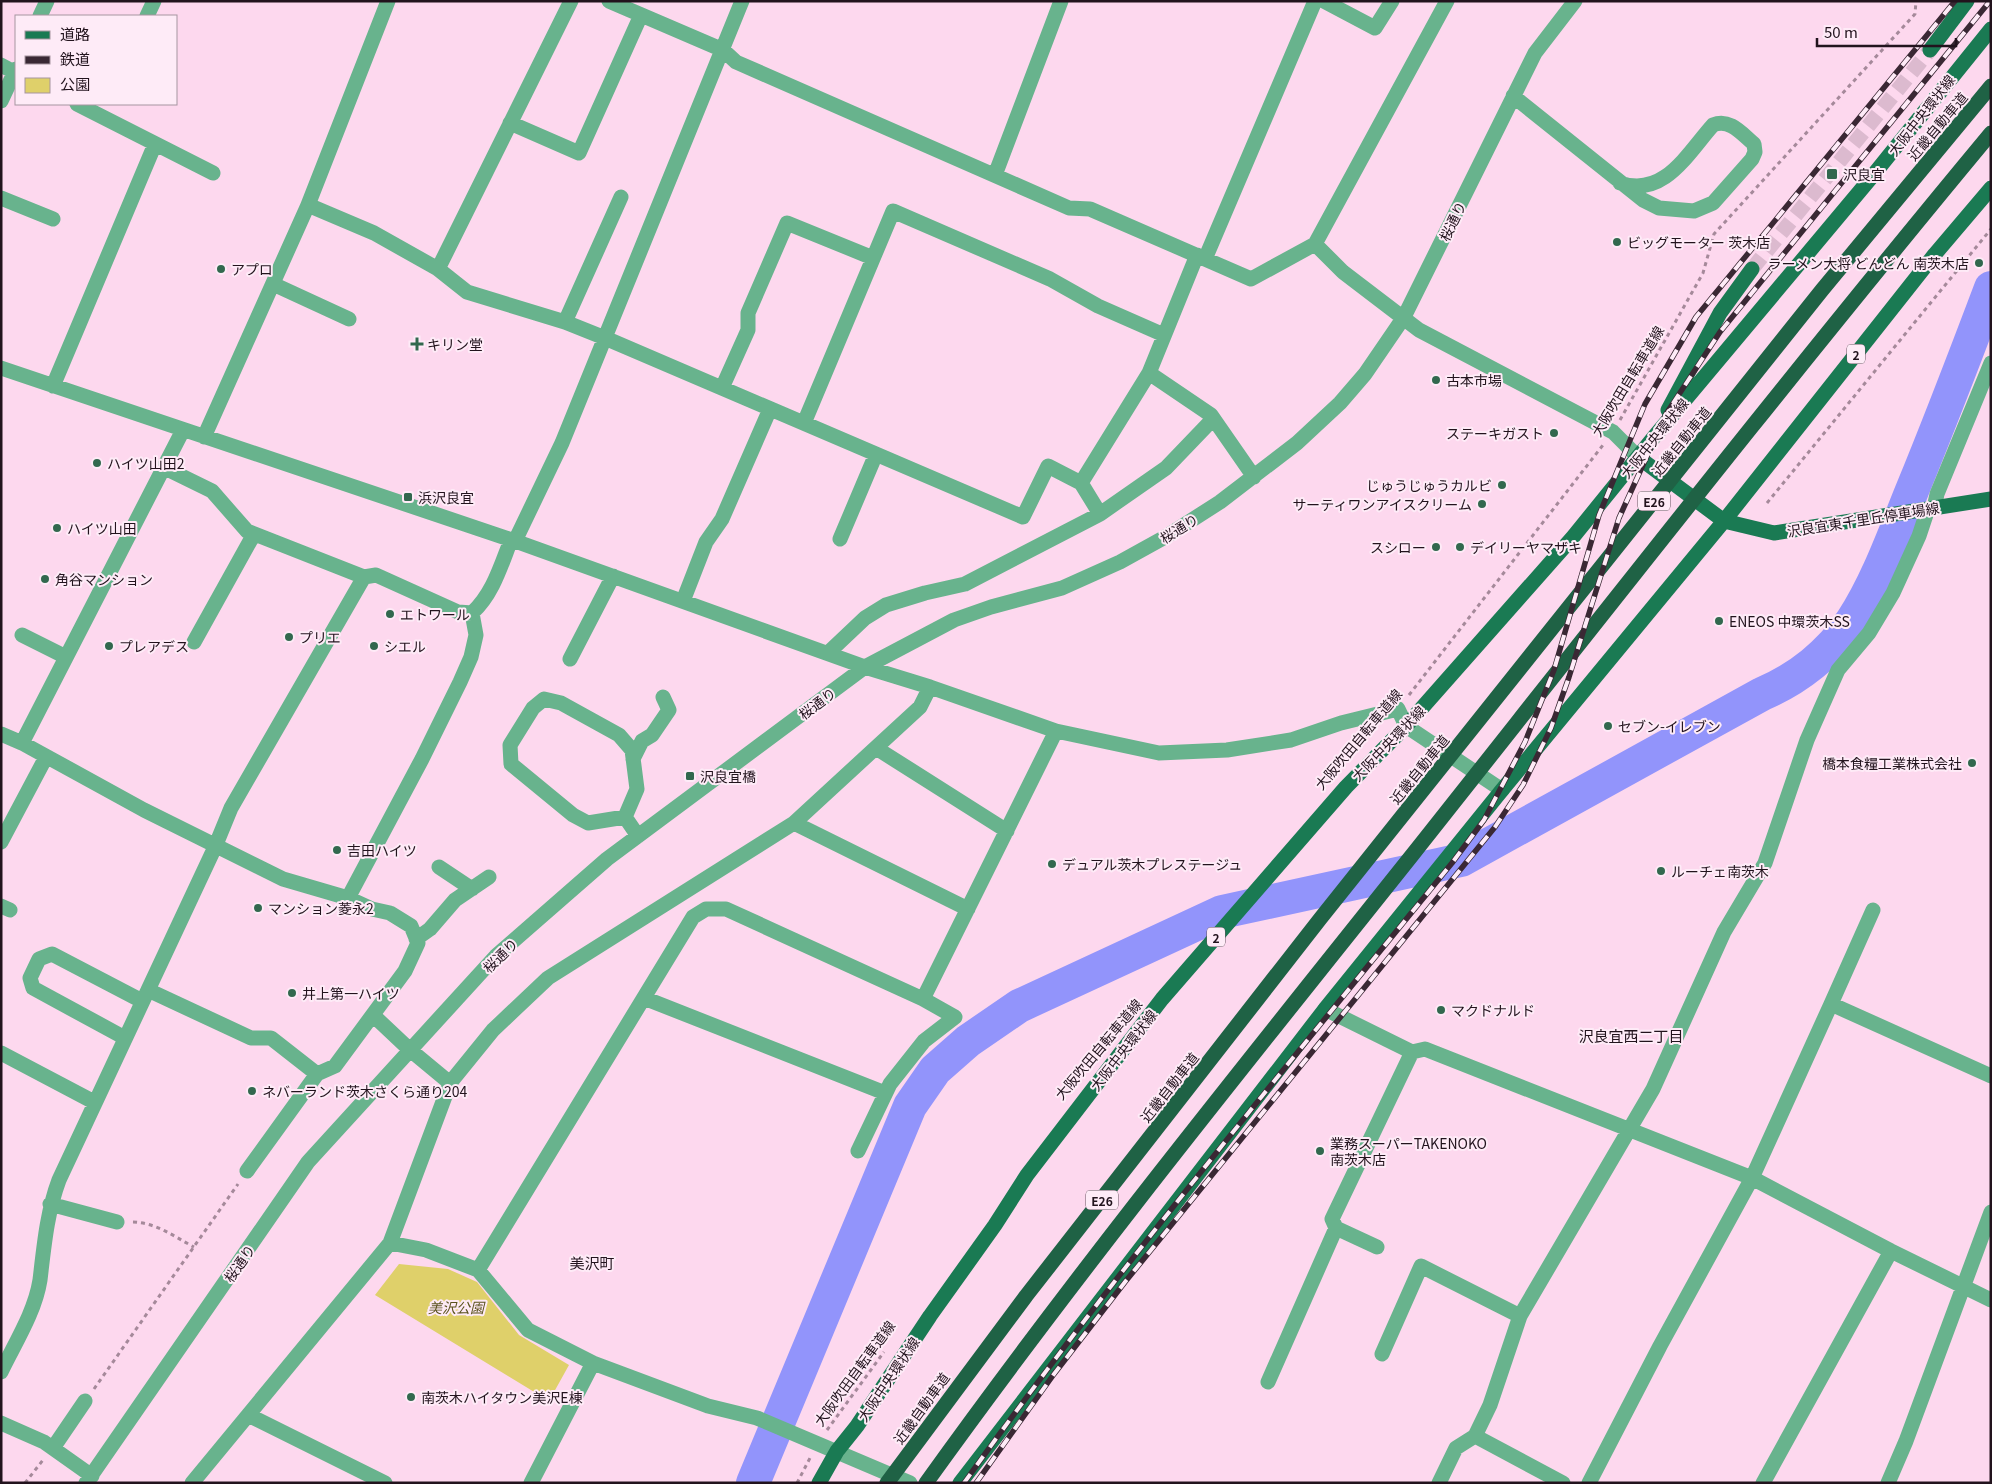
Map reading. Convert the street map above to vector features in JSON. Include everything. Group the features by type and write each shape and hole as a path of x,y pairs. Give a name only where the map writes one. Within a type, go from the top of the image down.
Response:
{"highway":[{"name":"近畿自動車道","path":"887,1483 1026,1296 1320,919 1816,298 1991,86"},
{"name":"E26","path":"926,1483 1049,1316 1328,961 1846,308 1991,133"}],"main road":[{"path":"1930,50 1968,1"},
{"name":"大阪中央環状線","path":"818,1483 837,1451 857,1426 930,1316 995,1225 1027,1175 1162,1000 1346,787 1406,726 1566,545 1870,179 1991,29"},
{"name":"2","path":"960,1483 1325,1009 1502,790 1724,521 1935,254 1991,188"},
{"name":"2","path":"1654,437 1720,313 1752,268"},
{"name":"沢良宜東千里丘停車場線","path":"1638,457 1724,521 1774,533 1991,499"}],"street":[{"path":"40,15 46,1"},
{"path":"147,15 154,1"},
{"path":"204,437 308,205 388,1"},
{"path":"438,269 571,1"},
{"path":"610,1 723,50 736,62 1069,208 1090,209 1251,278 1315,244 1447,1"},
{"path":"163,467 212,492 247,532 364,577 376,575 458,612 472,612 480,605 491,588 562,443 742,1"},
{"path":"995,175 1061,1"},
{"path":"1082,483 1149,373 1164,335 1201,257 1315,1"},
{"path":"1324,1 1375,28 1392,1"},
{"name":"桜通り","path":"89,1479 308,1162 496,956 607,859 865,667 954,620 992,607 1062,588 1120,562 1167,536 1220,502 1254,477 1297,443 1340,403 1366,374 1404,317 1535,53 1575,1"},
{"path":"510,123 579,153 641,15"},
{"path":"1,101 12,70"},
{"path":"1513,96 1620,183 1643,200 1659,208 1694,211 1712,204 1752,159 1755,152 1754,144 1729,124 1718,122 1713,124 1667,176 1657,183 1644,187 1632,187 1620,183"},
{"path":"80,105 103,110 155,144 213,173"},
{"path":"53,386 155,144"},
{"path":"565,322 622,197"},
{"path":"1,198 53,219"},
{"path":"308,205 374,234 438,269 467,292 565,322 605,338 1023,517 1048,466 1082,483 1100,514"},
{"path":"804,423 893,211 1050,279 1098,306 1164,335"},
{"path":"722,388 748,330 748,313 787,224 873,258"},
{"path":"1315,244 1343,272 1404,317 1418,330 1614,432 1638,457"},
{"path":"273,284 349,319"},
{"path":"1439,1483 1456,1448 1475,1436 1490,1405 1520,1316 1653,1089 1724,932 1765,863 1807,740 1838,670 1869,633 1893,593 1919,536 1927,509 1937,494 1991,363"},
{"path":"1,368 513,540 865,667 930,687 1056,731 1159,753 1227,750 1291,740 1340,723 1398,709 1406,726 1502,790"},
{"path":"1149,373 1213,419 1254,477"},
{"path":"683,601 706,542 722,519 770,409"},
{"path":"828,653 865,618 886,605 925,593 965,584 1100,514 1166,468 1213,419"},
{"path":"22,743 183,430"},
{"path":"840,539 876,454"},
{"path":"194,642 254,534"},
{"path":"570,659 613,576"},
{"path":"1,1372 31,1309 37,1290 50,1204 94,1102 215,847 231,808 364,577"},
{"path":"348,898 422,759 471,657 476,635 472,612"},
{"path":"22,635 66,657"},
{"path":"192,1483 390,1243 450,1083 493,1030 548,978 794,823 920,707 930,687"},
{"path":"633,759 642,741 652,735 669,710 663,697"},
{"path":"544,699 561,703 619,735 632,750 637,789 625,817 588,823 573,815 510,764 510,744 533,708 544,699"},
{"path":"923,999 1056,731"},
{"path":"1,734 22,743 215,847 284,879 348,898 372,909 390,913 411,926 418,943 405,971 374,1016 335,1066 316,1074 247,1171"},
{"path":"876,748 1007,831"},
{"path":"1,842 46,757"},
{"path":"625,817 638,836"},
{"path":"794,823 968,909"},
{"path":"439,867 472,889"},
{"path":"416,939 430,929 455,900 489,877"},
{"path":"478,1270 693,917 706,909 726,909 923,999 955,1017 924,1041 890,1084 858,1151"},
{"path":"1589,1483 1660,1346 1752,1178 1873,910"},
{"path":"125,1038 33,988 30,978 39,959 52,954 145,995 251,1038 262,1036 271,1038 316,1074"},
{"path":"644,998 885,1093"},
{"path":"1831,1004 1991,1076"},
{"path":"1325,1009 1412,1052 1424,1049 1629,1128 1752,1178 1963,1288 1991,1300"},
{"path":"374,1016 409,1050 450,1083"},
{"path":"1377,1247 1336,1228 1332,1219 1412,1052"},
{"path":"1,1053 94,1102"},
{"path":"50,1204 117,1222"},
{"path":"1888,1483 1906,1441 1991,1212"},
{"path":"1268,1382 1336,1228"},
{"path":"390,1243 426,1250 478,1270 528,1330 593,1363 708,1406 757,1418 910,1483"},
{"path":"1763,1483 1891,1251"},
{"path":"1382,1354 1421,1266 1520,1316"},
{"path":"531,1483 593,1363"},
{"path":"53,1448 85,1402"},
{"path":"248,1415 385,1483"},
{"path":"1,1423 44,1442 89,1479"},
{"path":"1475,1436 1563,1483"}],"path":[{"name":"大阪吹田自転車道線","path":"1398,709 1614,432 1703,273 1714,234 1915,14 1916,1"},
{"path":"1767,503 1991,229"},
{"path":"85,1402 247,1171"},
{"path":"117,1222 151,1224 194,1247"},
{"name":"大阪吹田自転車道線","path":"797,1483 817,1443 887,1348"},
{"path":"25,1483 53,1448"}],"green space":[{"name":"美沢公園","path":"399,1264 448,1269 477,1282 519,1335 569,1365 549,1401 375,1295"}],"waterway":[{"path":"753,1483 910,1106 935,1070 968,1041 1019,1006 1222,912 1461,860 1800,673 1834,644 1843,633 1861,606 1877,575 1932,442 1991,288"}],"tunnel":[{"path":"1752,269 1930,50"}],"railway":[{"path":"964,1483 1081,1325 1203,1169 1452,863 1484,820 1525,742 1554,670 1599,515 1645,404 1696,317 1955,1"},
{"path":"976,1483 1054,1374 1125,1282 1495,827 1523,785 1551,728 1619,518 1666,414 1720,332 1990,1"}],"place":[{"name":"沢良宜","path":"1832,174"},
{"name":"ビッグモーター 茨木店","path":"1617,242"},
{"name":"ラーメン大将 どんどん 南茨木店","path":"1979,263"},
{"name":"アプロ","path":"221,269"},
{"name":"キリン堂","path":"417,344"},
{"name":"古本市場","path":"1436,380"},
{"name":"ステーキガスト","path":"1554,433"},
{"name":"ハイツ山田2","path":"97,463"},
{"name":"じゅうじゅうカルビ","path":"1502,485"},
{"name":"浜沢良宜","path":"408,497"},
{"name":"サーティワンアイスクリーム","path":"1482,504"},
{"name":"ハイツ山田","path":"57,528"},
{"name":"スシロー","path":"1436,547"},
{"name":"デイリーヤマザキ","path":"1460,547"},
{"name":"角谷マンション","path":"45,579"},
{"name":"エトワール","path":"390,614"},
{"name":"ENEOS 中環茨木SS","path":"1719,621"},
{"name":"プリエ","path":"289,637"},
{"name":"プレアデス","path":"109,646"},
{"name":"シエル","path":"374,646"},
{"name":"セブン-イレブン","path":"1608,726"},
{"name":"橋本食糧工業株式会社","path":"1972,763"},
{"name":"沢良宜橋","path":"690,776"},
{"name":"吉田ハイツ","path":"337,850"},
{"name":"デュアル茨木プレステージュ","path":"1052,864"},
{"name":"ルーチェ南茨木","path":"1661,871"},
{"name":"マンション菱永2","path":"258,908"},
{"name":"井上第一ハイツ","path":"292,993"},
{"name":"マクドナルド","path":"1441,1010"},
{"name":"ネバーランド茨木さくら通り204","path":"252,1091"},
{"name":"業務スーパーTAKENOKO 南茨木店","path":"1320,1151"},
{"name":"南茨木ハイタウン美沢E棟","path":"411,1397"}],"district":[{"name":"沢良宜西二丁目","path":"1631,1035"},
{"name":"美沢町","path":"592,1262"}]}
